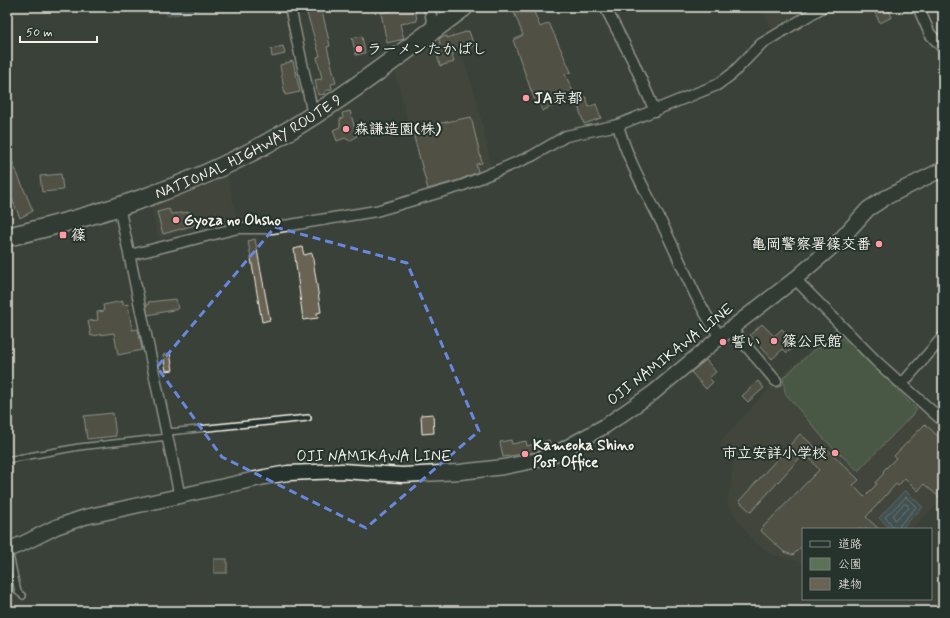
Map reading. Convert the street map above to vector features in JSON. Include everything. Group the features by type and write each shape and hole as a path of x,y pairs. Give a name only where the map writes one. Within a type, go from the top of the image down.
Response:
{"highway":[{"name":"NATIONAL HIGHWAY ROUTE 9","path":"7,237 75,220 119,206 185,182 230,162 277,138 366,81 464,7"}],"main road":[{"name":"OJI NAMIKAWA LINE","path":"8,550 56,527 85,517 288,473 342,471 402,475 453,473 504,467 538,460 555,454 605,426 653,393 731,328 795,279 840,240 868,209 885,198 943,169"}],"street":[{"path":"290,7 313,115"},
{"path":"429,7 434,29"},
{"path":"605,7 632,59 654,111"},
{"path":"130,255 238,228 272,228 376,211 401,205 461,186 532,156 566,136 618,125 717,85 732,74 761,44 823,7"},
{"path":"918,7 930,34 943,48"},
{"path":"618,125 624,147 674,249 690,286 705,316 720,337"},
{"path":"119,206 154,379 168,434 180,497"},
{"path":"795,279 877,362 943,421"},
{"path":"731,328 776,381"},
{"path":"902,384 943,337"}],"lane":[{"path":"7,460 79,447 168,434 308,418"},
{"path":"8,550 18,592 23,596"}],"highlighted area":[{"path":"275,227 407,263 479,431 366,528 222,457 157,367"}],"shaded area":[{"path":"761,7 808,7 772,29"},
{"path":"453,28 477,99 492,170 427,193 395,73"},
{"path":"227,174 237,219 196,228 158,239 151,205"},
{"name":"市立安詳小学校","path":"834,328 943,429 943,500 912,528 802,528 802,563 772,555 752,540 727,504 734,461 718,444 776,381"}],"green space":[{"path":"833,332 858,350 917,410 858,471 823,438 785,393 783,378"}],"water":[{"path":"162,7 200,7 196,11 168,16"},
{"path":"905,490 923,507 902,528 890,528 879,518"}],"building":[{"path":"305,7 321,7 327,32 330,46 327,47 336,83 331,84 332,89 325,91 325,94 318,95 315,80 322,79 317,57 320,56"},
{"path":"399,7 415,7 417,21 400,24 404,39 387,43 381,13 400,9"},
{"path":"512,7 532,7 540,27 549,23 571,72 565,74 575,96 542,111 539,103 536,104 513,40 523,35"},
{"path":"887,7 892,17 880,23 875,13"},
{"path":"469,31 474,46 452,54 454,62 440,66 435,46 440,45 439,38 447,36 447,38"},
{"path":"362,36 365,53 356,55 352,38"},
{"path":"283,46 285,54 272,57 271,49"},
{"path":"293,61 300,92 285,95 280,65"},
{"path":"586,97 589,107 596,104 601,118 584,124 576,100"},
{"name":"森謙造園(株)","path":"350,111 357,136 350,141 345,138 337,141 333,130 340,127 340,119 343,118 342,113"},
{"path":"471,117 482,163 476,164 478,172 459,180 428,189 412,129"},
{"path":"7,149 33,211 20,218 7,187"},
{"path":"61,174 63,190 42,192 40,176"},
{"name":"Gyoza no Ohsho","path":"169,209 171,214 190,212 194,225 163,234 157,212"},
{"path":"255,239 270,320 262,322 248,241"},
{"path":"302,247 304,255 312,253 321,312 317,313 318,318 303,320 294,249"},
{"path":"176,299 178,309 148,315 146,305 149,304 148,302"},
{"path":"123,301 123,305 128,304 132,330 138,329 142,350 118,355 114,333 91,336 88,321 98,320 97,312 104,311 103,305"},
{"name":"篠公民館","path":"762,324 774,336 782,329 796,345 787,353 783,349 772,359 750,335"},
{"path":"170,353 173,370 166,371 163,355"},
{"path":"706,360 716,372 709,378 713,382 706,389 691,372"},
{"path":"758,381 764,388 748,402 742,396"},
{"path":"113,413 116,436 87,439 84,416"},
{"path":"433,414 434,433 422,434 421,415"},
{"path":"925,424 943,441 943,493 939,497 924,484 918,491 905,478 898,486 896,484 866,517 878,528 802,528 802,546 793,555 784,552 760,530 819,470 805,452 751,512 739,501 800,434 821,452 825,447 859,480 853,485 864,497 877,484 875,483 884,473 883,471 896,458 894,456"},
{"path":"511,440 512,444 526,441 527,446 549,440 551,446 536,452 503,457 500,442"},
{"path":"214,559 227,559 227,573 214,573"}],"place":[{"name":"ラーメンたかばし","path":"359,49"},
{"name":"JA京都","path":"526,98"},
{"name":"森謙造園(株)","path":"346,129"},
{"name":"Gyoza no Ohsho","path":"176,220"},
{"name":"篠","path":"63,235"},
{"name":"亀岡警察署篠交番","path":"879,244"},
{"name":"篠公民館","path":"774,341"},
{"name":"誓い","path":"723,342"},
{"name":"市立安詳小学校","path":"835,453"},
{"name":"Kameoka Shino Post Office","path":"525,454"}]}
